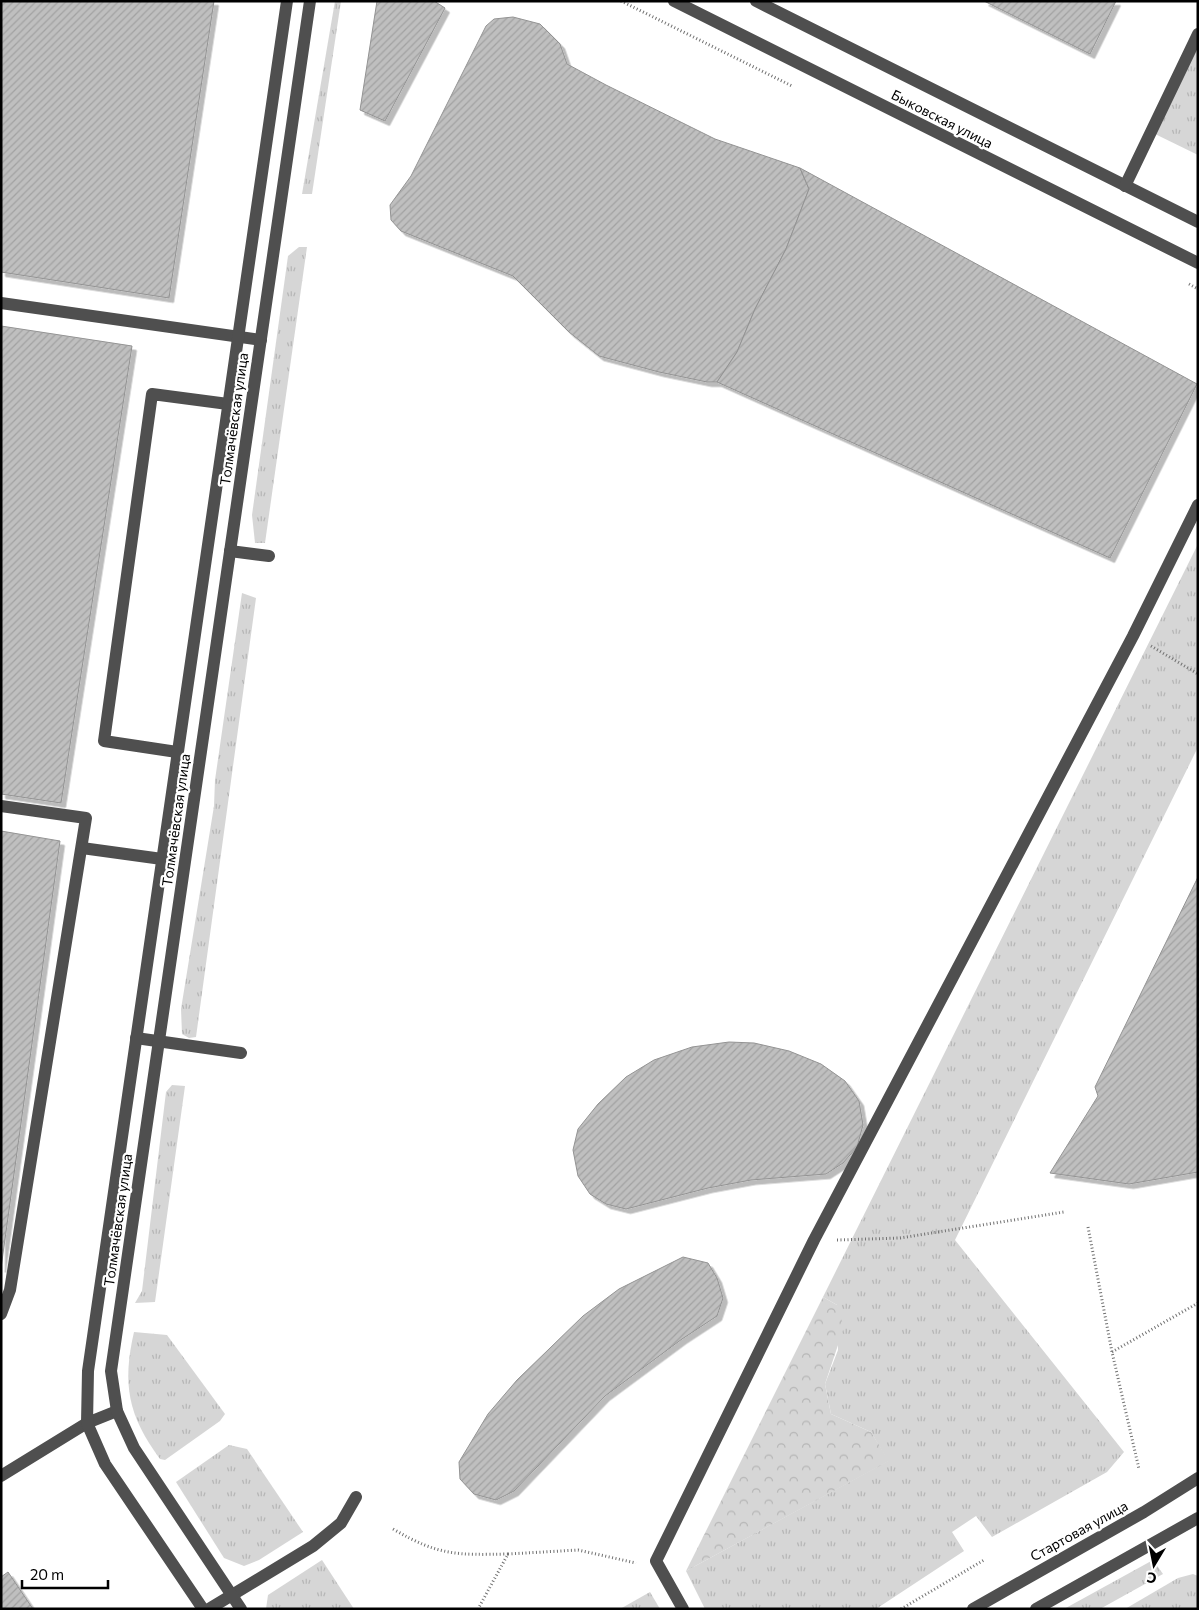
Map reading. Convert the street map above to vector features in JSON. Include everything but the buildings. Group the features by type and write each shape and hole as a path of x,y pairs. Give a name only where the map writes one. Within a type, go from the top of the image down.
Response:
{"street":[{"name":"Толмачёвская улица","path":"203,1609 105,1464 87,1423 88,1371 287,1"},
{"name":"Толмачёвская улица","path":"241,1609 142,1462 117,1411 112,1371 310,1"},
{"name":"Быковская улица","path":"674,1 1198,263"},
{"name":"Быковская улица","path":"756,1 1198,222"},
{"path":"1125,186 1198,34"},
{"path":"256,213 279,216"},
{"path":"1,303 261,340"},
{"path":"178,752 104,741 152,394 228,404"},
{"path":"683,1609 656,1561 814,1240 1133,636 1198,505"},
{"path":"230,551 269,556"},
{"path":"1,806 86,818 10,1290 1,1314"},
{"path":"82,848 162,859"},
{"path":"136,1038 241,1053"},
{"path":"1,1476 87,1423 117,1411"},
{"name":"Стартовая улица","path":"973,1609 1144,1512 1198,1478"},
{"path":"209,1609 313,1546 341,1523 356,1498"},
{"path":"1036,1609 1198,1518"}],"path":[{"path":"1185,282 1198,289"},
{"path":"1133,636 1198,674"},
{"path":"814,1240 900,1238 1064,1212"},
{"path":"1088,1227 1112,1352 1139,1469"},
{"path":"1112,1352 1198,1304"},
{"path":"393,1529 429,1548 446,1553 508,1554 578,1550 616,1557 637,1564"},
{"path":"478,1609 508,1554"},
{"path":"901,1609 984,1560"}],"green space":[{"path":"335,1 341,1 312,194 302,194"},
{"path":"1198,47 1198,155 1155,134"},
{"path":"299,247 307,247 265,543 255,543 252,515 288,256"},
{"path":"1198,544 1198,747 955,1240 1124,1452 1107,1472 992,1537 976,1516 952,1532 964,1551 876,1609 705,1609 686,1571 888,1461 871,1432 831,1414 825,1384 838,1350 837,1305 823,1297"},
{"path":"242,593 256,598 196,1037 189,1038 182,1034 181,1009 214,806 215,780"},
{"path":"172,1085 185,1086 155,1302 135,1303 142,1291 166,1092"},
{"path":"823,1297 837,1305 844,1327 825,1384 831,1414 871,1432 889,1461 686,1571"},
{"path":"134,1332 167,1335 225,1414 220,1421 165,1460 160,1459 149,1443 130,1399 128,1368"},
{"path":"229,1445 247,1449 303,1532 259,1560 244,1566 224,1558 176,1482"},
{"path":"322,1560 354,1609 266,1609 268,1595"},
{"path":"1153,1560 1163,1574 1100,1609 1064,1609"},
{"path":"1193,1574 1198,1576 1198,1609 1125,1609 1178,1578"},
{"path":"650,1592 660,1609 620,1609"}]}
